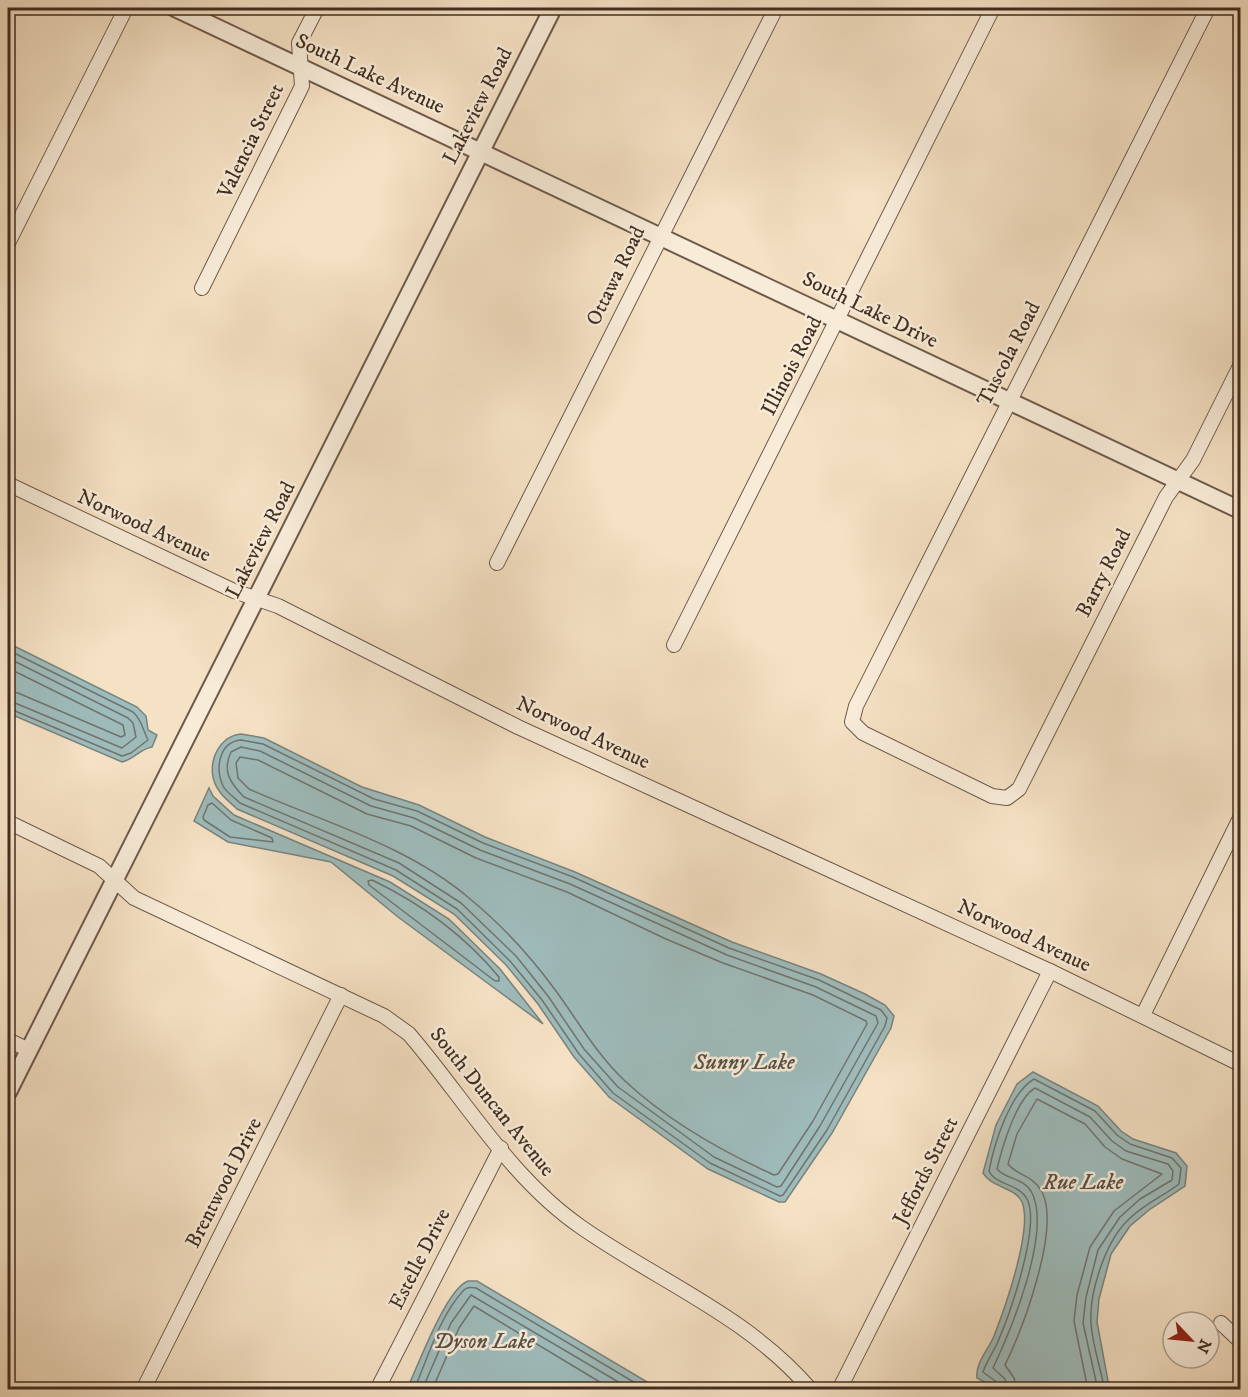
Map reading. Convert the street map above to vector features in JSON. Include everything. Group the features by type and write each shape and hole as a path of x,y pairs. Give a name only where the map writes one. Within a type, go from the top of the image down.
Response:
{"street":[{"path":"8,243 126,8"},
{"name":"South Lake Avenue","path":"175,8 481,151"},
{"name":"Valencia Street","path":"202,288 302,86 299,43 317,8"},
{"name":"Lakeview Road","path":"8,1092 553,8"},
{"name":"Ottawa Road","path":"497,563 660,234 776,8"},
{"name":"Illinois Road","path":"674,645 839,320 993,8"},
{"name":"Tuscola Road","path":"1006,798 992,796 863,733 852,722 856,706 1208,8"},
{"name":"South Lake Drive","path":"481,151 1240,510"},
{"name":"Barry Road","path":"1006,798 1019,789 1166,497 1193,460 1240,366"},
{"name":"Norwood Avenue","path":"8,484 234,591 278,606 518,727 1050,971 1240,1064"},
{"path":"1143,1015 1240,818"},
{"name":"South Duncan Avenue","path":"8,822 99,866 134,898 384,1016 409,1034 542,1196 581,1227 711,1306 771,1349 811,1389"},
{"name":"Jeffords Street","path":"839,1389 1050,971"},
{"name":"Brentwood Drive","path":"147,1388 341,995"},
{"path":"8,1040 29,1050"},
{"name":"Estelle Drive","path":"377,1389 501,1148"},
{"path":"1221,1323 1240,1341"}],"water":[{"path":"8,643 137,707 146,716 148,730 157,735 152,747 122,762 8,713"},
{"name":"Sunny Lake","path":"241,734 264,738 362,787 419,805 485,837 575,872 732,942 821,974 885,1005 894,1016 891,1028 832,1133 785,1202 779,1202 708,1169 609,1097 574,1057 538,1004 506,965 454,914 393,876 237,809 215,784 213,765 219,748 225,741"},
{"path":"209,788 213,796 234,815 390,882 449,919 500,969 543,1024 398,917 331,862 228,842 194,821"},
{"name":"Rue Lake","path":"1033,1072 1098,1106 1121,1131 1133,1139 1176,1153 1187,1166 1185,1186 1130,1226 1111,1254 1099,1299 1097,1322 1108,1381 1116,1389 998,1389 977,1378 978,1367 994,1336 1011,1288 1024,1230 1024,1214 1019,1197 992,1182 983,1173 996,1125 1017,1084"},
{"name":"Dyson Lake","path":"468,1281 477,1281 659,1389 407,1389 442,1313 451,1298"}]}
